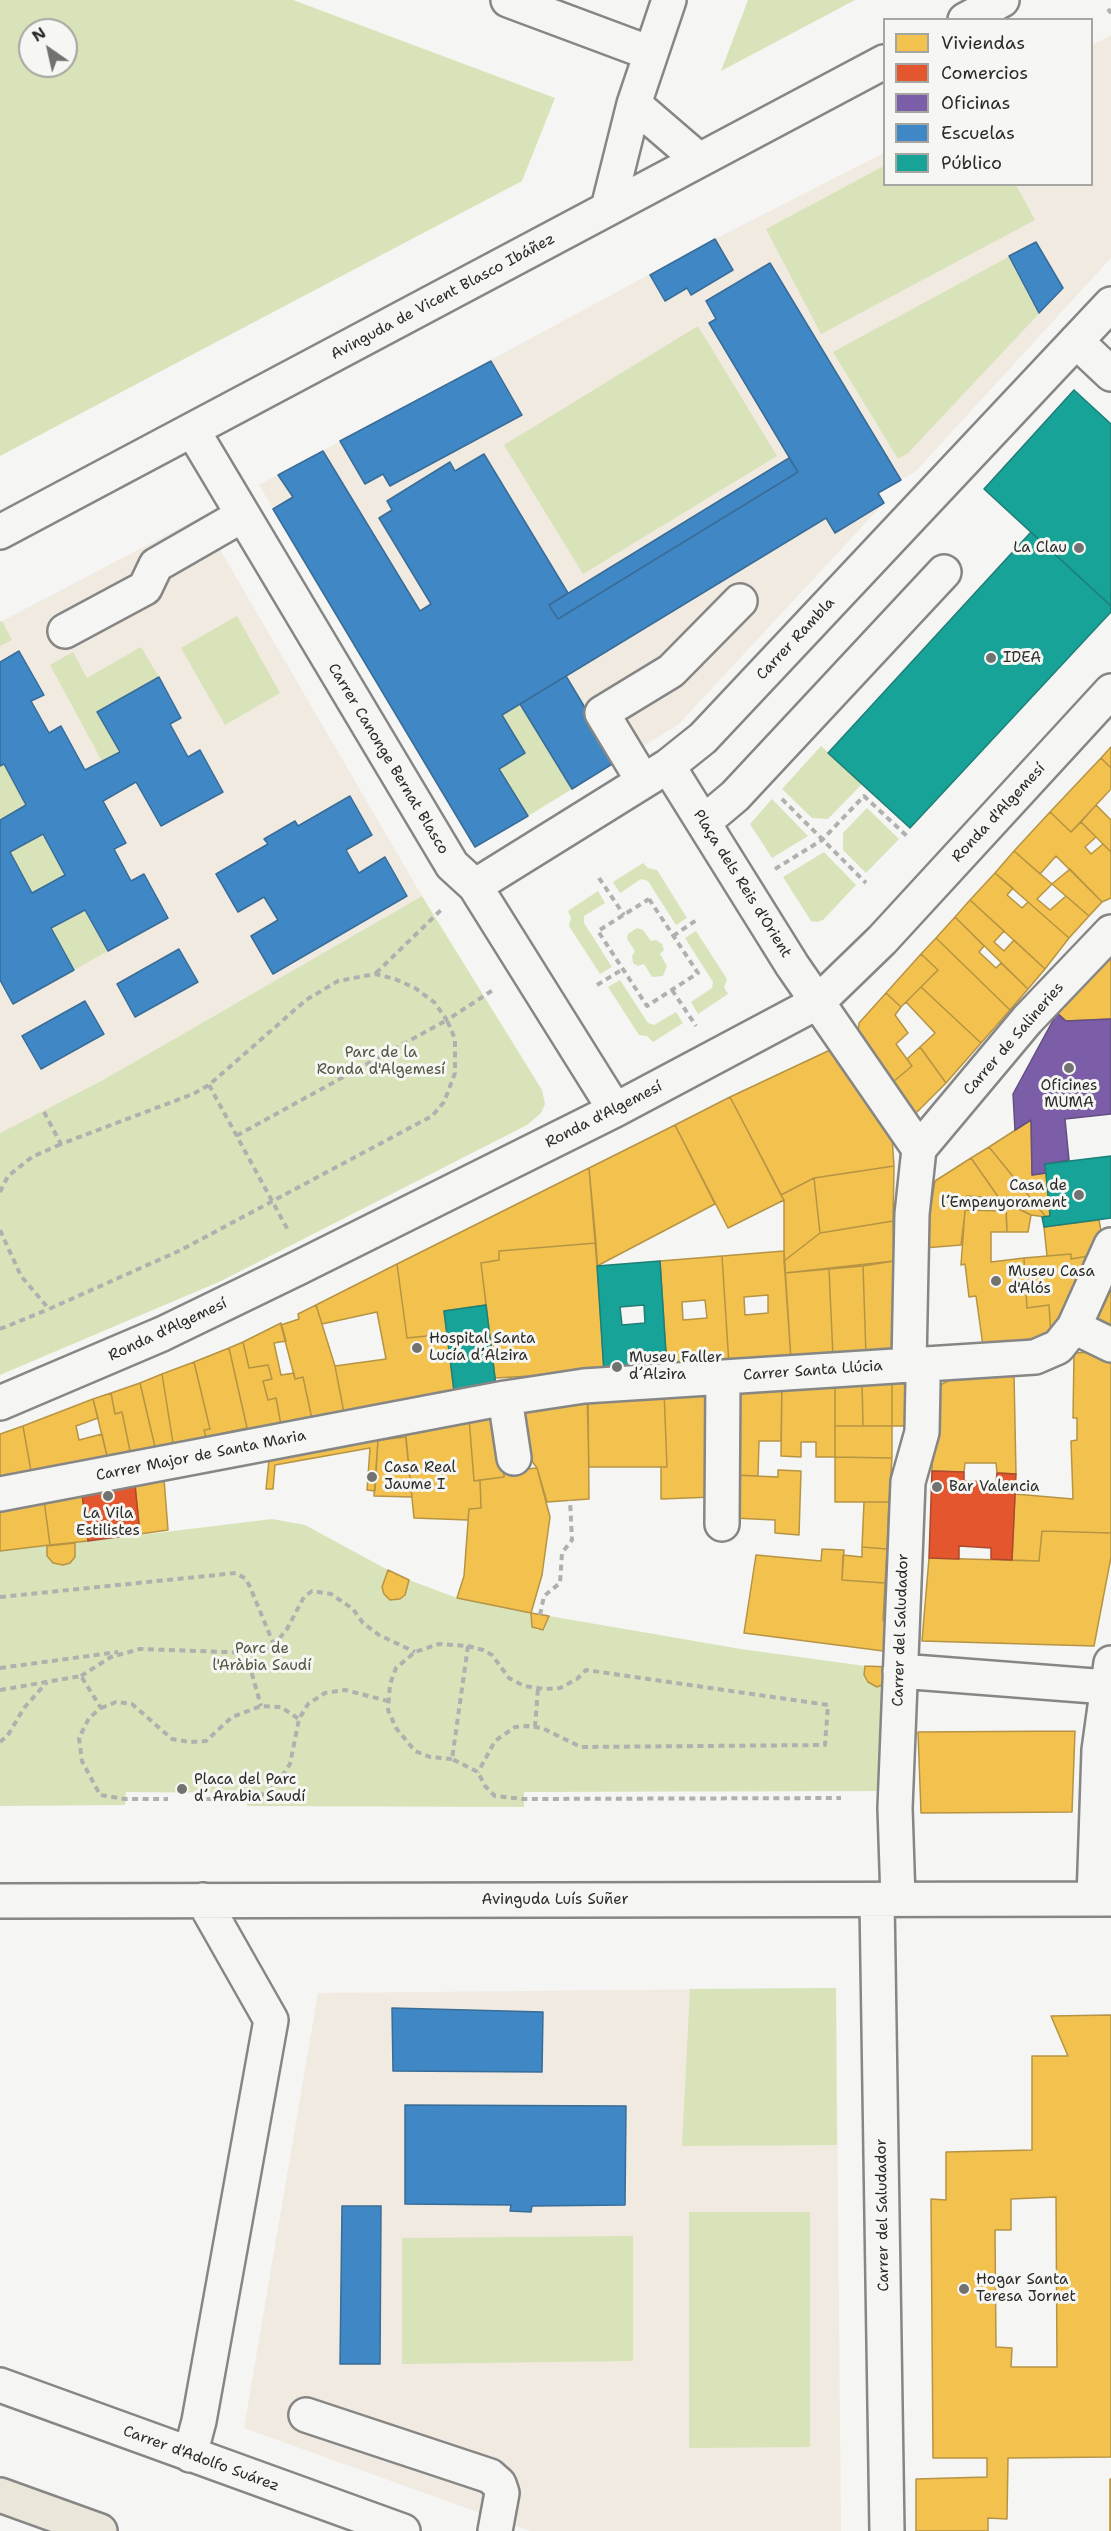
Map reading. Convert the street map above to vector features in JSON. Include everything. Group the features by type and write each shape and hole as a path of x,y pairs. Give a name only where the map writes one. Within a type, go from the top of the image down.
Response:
{"main road":[{"path":"0,2495 100,2531"}],"street":[{"path":"508,0 650,53"},
{"path":"608,208 634,104 669,0"},
{"path":"969,18 1002,0"},
{"name":"Avinguda de Vicent Blasco Ibáñez","path":"0,532 883,63"},
{"path":"634,104 699,160"},
{"name":"Carrer Rambla","path":"475,886 656,773 703,738 1111,304"},
{"path":"1076,341 1111,374"},
{"name":"Carrer Canonge Bernat Blasco","path":"193,431 452,865 475,886 615,1110"},
{"path":"65,631 145,588 156,566 243,515"},
{"path":"704,822 752,779 944,572"},
{"name":"Plaça dels Reis d'Orient","path":"740,601 671,671 602,713 704,822 792,965 818,1002"},
{"name":"Ronda d'Algemesí","path":"0,1403 162,1334 615,1110 818,1002 882,940 1111,691"},
{"name":"Carrer de Salineries","path":"919,1149 1027,1020 1111,932"},
{"path":"818,1002 919,1149 912,1214 914,1364"},
{"name":"Carrer Santa Llúcia","path":"403,1418 505,1398 584,1386 1035,1357 1058,1347 1074,1327 1111,1245"},
{"path":"1074,1327 1111,1345"},
{"name":"Carrer del Saludador","path":"887,2531 887,1900 895,1835 908,1482 922,1432 923,1382 914,1364"},
{"path":"722,1524 723,1378"},
{"path":"505,1398 514,1458"},
{"name":"Carrer Major de Santa Maria","path":"0,1494 403,1418"},
{"path":"900,1671 1109,1675 1099,1750 1096,1833 1103,1899"},
{"name":"Avinguda Luís Suñer","path":"0,1901 1103,1899"},
{"path":"190,2455 201,2409 271,2020 203,1900"},
{"name":"Carrer d'Adolfo Suárez","path":"0,2385 403,2531"},
{"path":"306,2415 490,2476 499,2484 502,2493 495,2531"}],"path":[{"path":"772,871 822,840 864,796 909,838"},
{"path":"781,798 866,883"},
{"path":"599,878 624,915"},
{"path":"650,899 673,936 698,973 647,1006 598,931 650,899"},
{"path":"375,974 442,909"},
{"path":"673,936 698,919"},
{"path":"597,985 623,969"},
{"path":"0,1192 8,1176 32,1157 61,1144 157,1110 209,1085 306,1000 338,981 375,974 415,988 434,1002 447,1020 455,1039 455,1073 444,1102 432,1116 181,1250 0,1329"},
{"path":"236,1136 447,1020 493,990"},
{"path":"672,990 696,1027"},
{"path":"209,1085 290,1235"},
{"path":"44,1112 61,1144"},
{"path":"0,1230 21,1276 49,1309"},
{"path":"540,1615 544,1596 560,1583 562,1554 572,1540 570,1500"},
{"path":"0,1597 236,1573 246,1579 274,1645"},
{"path":"0,1668 140,1649 255,1653 274,1645 287,1629 304,1597 312,1591 331,1594 353,1609 363,1623 379,1635 415,1652"},
{"path":"478,1772 495,1741 515,1727 535,1727 581,1747 825,1745 828,1705 586,1670 560,1688 538,1688 524,1686 509,1678 492,1655 468,1646 439,1644 415,1652 396,1668 388,1701 388,1710 396,1728 415,1751 430,1757 452,1759 478,1772 485,1786 495,1796 524,1799 841,1798"},
{"path":"452,1759 468,1646"},
{"path":"0,1690 81,1676 111,1657 140,1649"},
{"path":"246,1653 261,1706"},
{"path":"81,1676 101,1708"},
{"path":"0,1742 8,1735 24,1708 48,1682"},
{"path":"535,1727 538,1688"},
{"path":"196,1799 247,1799 264,1794 277,1784 290,1764 299,1719 308,1704 325,1693 345,1690 388,1701"},
{"path":"168,1799 126,1799 100,1795 82,1761 79,1738 89,1718 101,1708 116,1702 132,1704 172,1738 190,1742 206,1741 232,1717 261,1706 281,1707 299,1719"}],"shaded area":[{"path":"1111,35 1111,258 916,471 878,493 884,503 678,725 475,847 259,485 715,239 883,154 883,186 1093,186 1093,44"},
{"path":"201,517 422,896 103,1080 0,1133 0,622"},
{"path":"836,1988 841,2531 530,2531 244,2428 318,1993"}],"green space":[{"path":"0,0 293,0 555,98 522,181 0,456"},
{"path":"748,0 855,0 721,71"},
{"path":"883,167 883,186 1017,186 1035,220 821,334 766,229"},
{"path":"1036,242 1063,288 908,453 898,459 833,352"},
{"path":"698,326 777,456 583,574 504,445"},
{"path":"237,616 280,693 225,725 181,648"},
{"path":"2,621 12,640 0,646 0,622"},
{"path":"141,647 159,677 97,712 120,752 102,761 50,665 73,652 87,678"},
{"path":"520,704 572,789 528,816 499,769 525,753 502,715"},
{"path":"821,746 862,784 828,819 812,818 782,789"},
{"path":"4,764 26,805 0,820 0,766"},
{"path":"772,799 808,836 772,858 750,824"},
{"path":"867,808 899,839 866,873 843,850 843,833"},
{"path":"43,834 65,875 32,893 10,852"},
{"path":"824,852 856,885 823,920 817,922 811,921 783,877"},
{"path":"643,863 648,868 657,870 687,918 676,925 648,881 641,879 620,893 613,882"},
{"path":"598,891 605,903 584,916 584,923 612,967 600,974 569,926 571,918 568,911"},
{"name":"Parc de la Ronda d'Algemesí","path":"422,896 542,1090 545,1104 541,1113 527,1125 221,1281 0,1375 0,1133 103,1080"},
{"path":"85,910 108,951 74,970 51,928"},
{"path":"637,928 643,930 651,941 656,940 662,944 664,950 660,954 667,966 663,976 652,977 644,964 638,966 633,963 632,956 635,951 627,939 628,934"},
{"path":"696,931 727,979 724,987 728,994 698,1014 691,1002 712,988 713,982 685,938"},
{"path":"620,980 648,1023 654,1025 676,1012 683,1023 653,1042 647,1036 639,1035 608,987"},
{"name":"Parc de l'Aràbia Saudí","path":"272,1519 305,1525 388,1570 382,1588 390,1600 400,1599 405,1595 409,1580 457,1598 531,1613 532,1627 537,1630 544,1630 549,1616 741,1649 865,1666 864,1675 868,1682 877,1686 887,1683 882,1791 524,1792 524,1807 247,1806 247,1793 126,1792 125,1805 0,1806 0,1551 47,1546 48,1557 53,1563 63,1565 75,1557 75,1543"},
{"path":"836,1988 837,2145 682,2146 690,1989"},
{"path":"689,2212 810,2212 810,2447 689,2448"},
{"path":"633,2236 633,2361 402,2364 402,2238"}],"building: Viviendas":[{"path":"1111,747 1111,768 1101,758"},
{"path":"1101,758 1111,768 1111,789 1071,832 1050,812"},
{"path":"1096,805 1111,820 1111,852 1081,822"},
{"path":"1050,812 1071,832 1081,822 1096,837 1085,847 1091,854 1103,844 1111,852 1111,898 1102,902 1056,856 1040,874 1014,851"},
{"path":"1014,851 1052,884 1037,899 1050,910 1066,896 1089,916 1069,938 995,873"},
{"path":"1070,869 1102,902 1089,916 1052,884"},
{"path":"995,873 1013,888 1007,895 1022,908 1028,902 1069,938 1045,969 970,900"},
{"path":"970,900 1004,931 994,942 1004,951 1014,940 1045,969 1028,989 955,917"},
{"path":"955,917 984,946 979,952 996,968 1001,963 1028,989 1010,1010 936,938"},
{"path":"936,938 1010,1010 981,1043 921,987 938,970 921,954"},
{"path":"1111,952 1111,1019 1066,1021 1057,1013"},
{"path":"921,954 938,970 901,1007 886,993"},
{"path":"921,987 981,1043 946,1083 920,1047 935,1033 906,1002"},
{"path":"886,993 901,1007 895,1015 908,1033 896,1044 912,1066 893,1082 858,1034 859,1023"},
{"path":"920,1047 946,1083 916,1113 893,1082 912,1066 907,1059"},
{"path":"830,1050 892,1137 894,1166 814,1178 781,1195 730,1097"},
{"path":"730,1097 784,1200 728,1228 675,1125"},
{"path":"1031,1120 1032,1175 1046,1173 1050,1216 1046,1217 989,1147"},
{"path":"675,1125 715,1204 597,1266 589,1168"},
{"path":"989,1147 1046,1217 1031,1215 999,1198 971,1158"},
{"path":"971,1158 999,1198 967,1196 961,1245 924,1248 935,1181"},
{"path":"894,1166 893,1221 820,1233 814,1178"},
{"path":"589,1168 596,1243 499,1251 499,1260 481,1263 486,1305 444,1311 447,1334 407,1338 397,1264"},
{"path":"814,1178 820,1233 784,1261 784,1200 781,1195"},
{"path":"1006,1203 1031,1215 1028,1232 1007,1232"},
{"name":"Museu Casa d'Alós","path":"965,1210 1006,1211 1007,1232 991,1232 991,1262 1024,1258 1027,1308 1049,1305 1051,1336 983,1346 976,1296 969,1297 965,1264 961,1265"},
{"path":"1099,1220 1102,1236 1094,1255 1071,1259 1071,1254 1047,1256 1044,1227"},
{"path":"893,1221 894,1261 785,1273 784,1261 820,1233"},
{"path":"596,1243 604,1372 495,1378 481,1263 499,1260 499,1251"},
{"path":"784,1251 791,1360 729,1365 722,1256","holes":["768,1295 768,1313 745,1315 744,1297"]},
{"path":"1071,1254 1071,1259 1094,1255 1051,1336 1049,1305 1027,1308 1024,1258"},
{"path":"722,1256 729,1365 667,1369 660,1261","holes":["705,1300 707,1318 683,1320 682,1302"]},
{"path":"894,1261 895,1354 866,1355 863,1266"},
{"name":"Hospital Santa Lucía d´Alzira","path":"397,1264 407,1338 447,1334 454,1391 344,1413 335,1366 386,1359 377,1312 322,1324 316,1305"},
{"path":"863,1266 866,1355 833,1357 829,1269"},
{"path":"829,1269 833,1357 791,1360 785,1273"},
{"path":"1111,1282 1111,1339 1092,1331"},
{"path":"316,1305 335,1366 344,1413 312,1419 303,1377 295,1379 281,1325 299,1319 298,1314"},
{"path":"281,1323 286,1341 274,1343 281,1375 294,1373 295,1379 303,1377 312,1419 281,1425 276,1398 268,1400 263,1381 272,1379 268,1365 249,1368 243,1342"},
{"path":"243,1342 249,1368 268,1365 272,1379 263,1381 268,1400 276,1398 281,1425 248,1432 229,1348"},
{"path":"229,1348 247,1428 206,1437 204,1430 210,1429 194,1362"},
{"path":"1111,1351 1111,1533 1042,1531 1039,1561 1012,1560 1015,1494 1073,1499 1071,1441 1077,1440 1077,1418 1073,1418 1074,1353"},
{"path":"194,1362 210,1429 204,1430 206,1437 173,1443 162,1374"},
{"path":"162,1374 173,1443 155,1447 140,1383"},
{"path":"1014,1374 1016,1474 997,1473 996,1463 965,1463 964,1472 932,1471 935,1393 940,1385 950,1380"},
{"path":"914,1379 914,1426 892,1426 892,1381"},
{"path":"862,1381 863,1426 835,1426 835,1382"},
{"path":"862,1381 892,1381 892,1426 863,1426"},
{"path":"835,1382 835,1457 816,1457 816,1442 801,1442 801,1457 781,1456 782,1384"},
{"path":"140,1383 155,1447 130,1451 122,1412 115,1414 111,1393"},
{"path":"733,1384 782,1384 781,1441 759,1441 758,1476 734,1475"},
{"path":"712,1388 713,1497 661,1499 661,1467 667,1467 664,1390"},
{"path":"664,1390 667,1467 589,1467 587,1393"},
{"path":"111,1393 115,1414 122,1412 130,1451 107,1456 93,1399"},
{"path":"588,1398 589,1499 547,1502 537,1468 529,1457 522,1407"},
{"path":"93,1399 98,1418 76,1426 79,1440 102,1434 107,1456 31,1471 23,1426"},
{"path":"499,1414 504,1477 474,1481 469,1418"},
{"path":"469,1418 474,1481 480,1480 481,1508 469,1509 468,1520 414,1518 405,1430"},
{"path":"23,1426 31,1471 0,1477 0,1434"},
{"path":"835,1426 892,1426 892,1458 835,1457"},
{"path":"406,1437 412,1497 374,1496 378,1440"},
{"name":"Casa Real Jaume I","path":"378,1440 375,1491 367,1490 370,1448 275,1465 273,1489 266,1489 269,1460"},
{"path":"835,1457 892,1458 889,1502 835,1502"},
{"path":"537,1468 550,1517 542,1575 531,1613 457,1598 464,1576 469,1509 481,1508 480,1480 504,1477 504,1471"},
{"path":"778,1470 801,1471 799,1535 775,1533 775,1520 733,1518 734,1475 778,1477"},
{"path":"164,1479 168,1530 140,1534 135,1485"},
{"path":"82,1494 88,1541 50,1545 44,1500"},
{"path":"44,1500 50,1545 0,1551 0,1508"},
{"path":"864,1502 889,1502 887,1549 862,1547"},
{"path":"1042,1531 1111,1533 1111,1557 1094,1646 922,1641 929,1558 1039,1561"},
{"path":"75,1543 75,1557 70,1563 63,1565 53,1563 47,1556 47,1546"},
{"path":"862,1547 887,1549 885,1583 842,1580 843,1555 862,1557"},
{"path":"822,1549 844,1550 842,1580 885,1583 883,1620 893,1621 891,1652 744,1633 756,1555 821,1561"},
{"path":"388,1570 409,1580 405,1595 400,1599 390,1600 384,1594 382,1587"},
{"path":"531,1613 549,1616 543,1630 532,1627"},
{"path":"865,1666 890,1667 887,1683 877,1687 868,1682 864,1675"},
{"path":"1075,1731 1072,1812 921,1813 918,1732"},
{"name":"Hogar Santa Teresa Jornet","path":"1111,2015 1111,2457 1008,2458 1007,2519 988,2518 988,2531 916,2531 916,2479 987,2477 987,2458 933,2458 931,2199 946,2200 946,2152 1032,2150 1032,2056 1068,2056 1051,2016","holes":["1056,2197 1057,2367 1011,2367 1012,2348 996,2347 995,2230 1011,2230 1011,2199"]},
{"path":"1111,2479 1111,2531 1110,2531"}],"building: Comercios":[{"path":"932,1471 964,1472 964,1481 996,1482 997,1473 1016,1474 1012,1560 991,1559 991,1548 959,1546 959,1559 929,1558"},
{"path":"135,1485 140,1534 88,1541 82,1494"}],"building: Oficinas":[{"name":"Oficines MUMA","path":"1057,1013 1066,1021 1111,1019 1111,1114 1065,1119 1069,1160 1045,1164 1046,1173 1032,1175 1031,1120 1015,1130 1013,1094"}],"building: Escuelas":[{"path":"715,239 733,270 691,295 687,288 665,301 650,275"},
{"path":"1036,242 1063,288 1039,313 1009,256"},
{"path":"770,263 901,480 878,493 884,503 835,533 826,518 502,715 525,753 499,769 528,816 475,847 273,509 293,497 278,475 323,451 420,611 431,604 379,518 392,510 387,501 450,462 455,471 484,454 568,593 549,605 558,619 798,472 709,323 716,319 706,301"},
{"path":"491,361 522,415 390,486 383,474 365,484 340,441"},
{"path":"789,458 798,472 558,619 549,605"},
{"path":"19,651 44,695 31,701 49,733 61,726 85,770 120,752 97,712 159,677 181,718 170,724 188,757 200,750 223,792 161,826 136,782 103,801 126,843 114,849 131,881 144,874 168,918 108,951 85,910 51,928 74,970 13,1004 0,980 0,820 26,805 4,764 0,766 0,662","holes":["43,834 65,875 32,893 10,852"]},
{"path":"566,676 617,761 572,789 520,704"},
{"path":"350,796 372,835 346,850 359,873 385,857 407,896 273,974 251,936 278,920 264,897 238,912 216,874 268,844 264,839 295,821 298,826"},
{"path":"179,949 198,982 135,1017 117,984"},
{"path":"85,1001 104,1034 41,1069 22,1036"},
{"path":"392,2008 543,2012 542,2072 393,2071"},
{"path":"405,2105 626,2106 625,2205 532,2206 531,2212 510,2211 511,2205 405,2204"},
{"path":"342,2206 381,2206 380,2364 340,2364"}],"building: Público":[{"name":"La Clau","path":"1074,390 1111,424 1111,606 984,489"},
{"name":"IDEA","path":"1031,532 1111,606 1111,612 910,828 828,753"},
{"name":"Casa de l´Empenyorament","path":"1111,1156 1111,1218 1044,1227 1042,1217 1050,1216 1045,1164"},
{"path":"660,1261 667,1369 604,1372 597,1266","holes":["644,1305 645,1323 622,1325 620,1307"]},
{"path":"486,1305 496,1386 454,1391 444,1311"}],"place":[{"name":"La Clau","path":"1079,548"},
{"name":"IDEA","path":"991,658"},
{"name":"Oficines MUMA","path":"1069,1068"},
{"name":"Casa de l´Empenyorament","path":"1079,1195"},
{"name":"Museu Casa d'Alós","path":"996,1281"},
{"name":"Hospital Santa Lucía d´Alzira","path":"417,1348"},
{"name":"Museu Faller d´Alzira","path":"617,1367"},
{"name":"Casa Real Jaume I","path":"372,1477"},
{"name":"Bar Valencia","path":"937,1487"},
{"name":"La Vila Estilistes","path":"108,1496"},
{"name":"Placa del Parc d´ Arabia Saudí","path":"182,1789"},
{"name":"Hogar Santa Teresa Jornet","path":"964,2289"}]}
